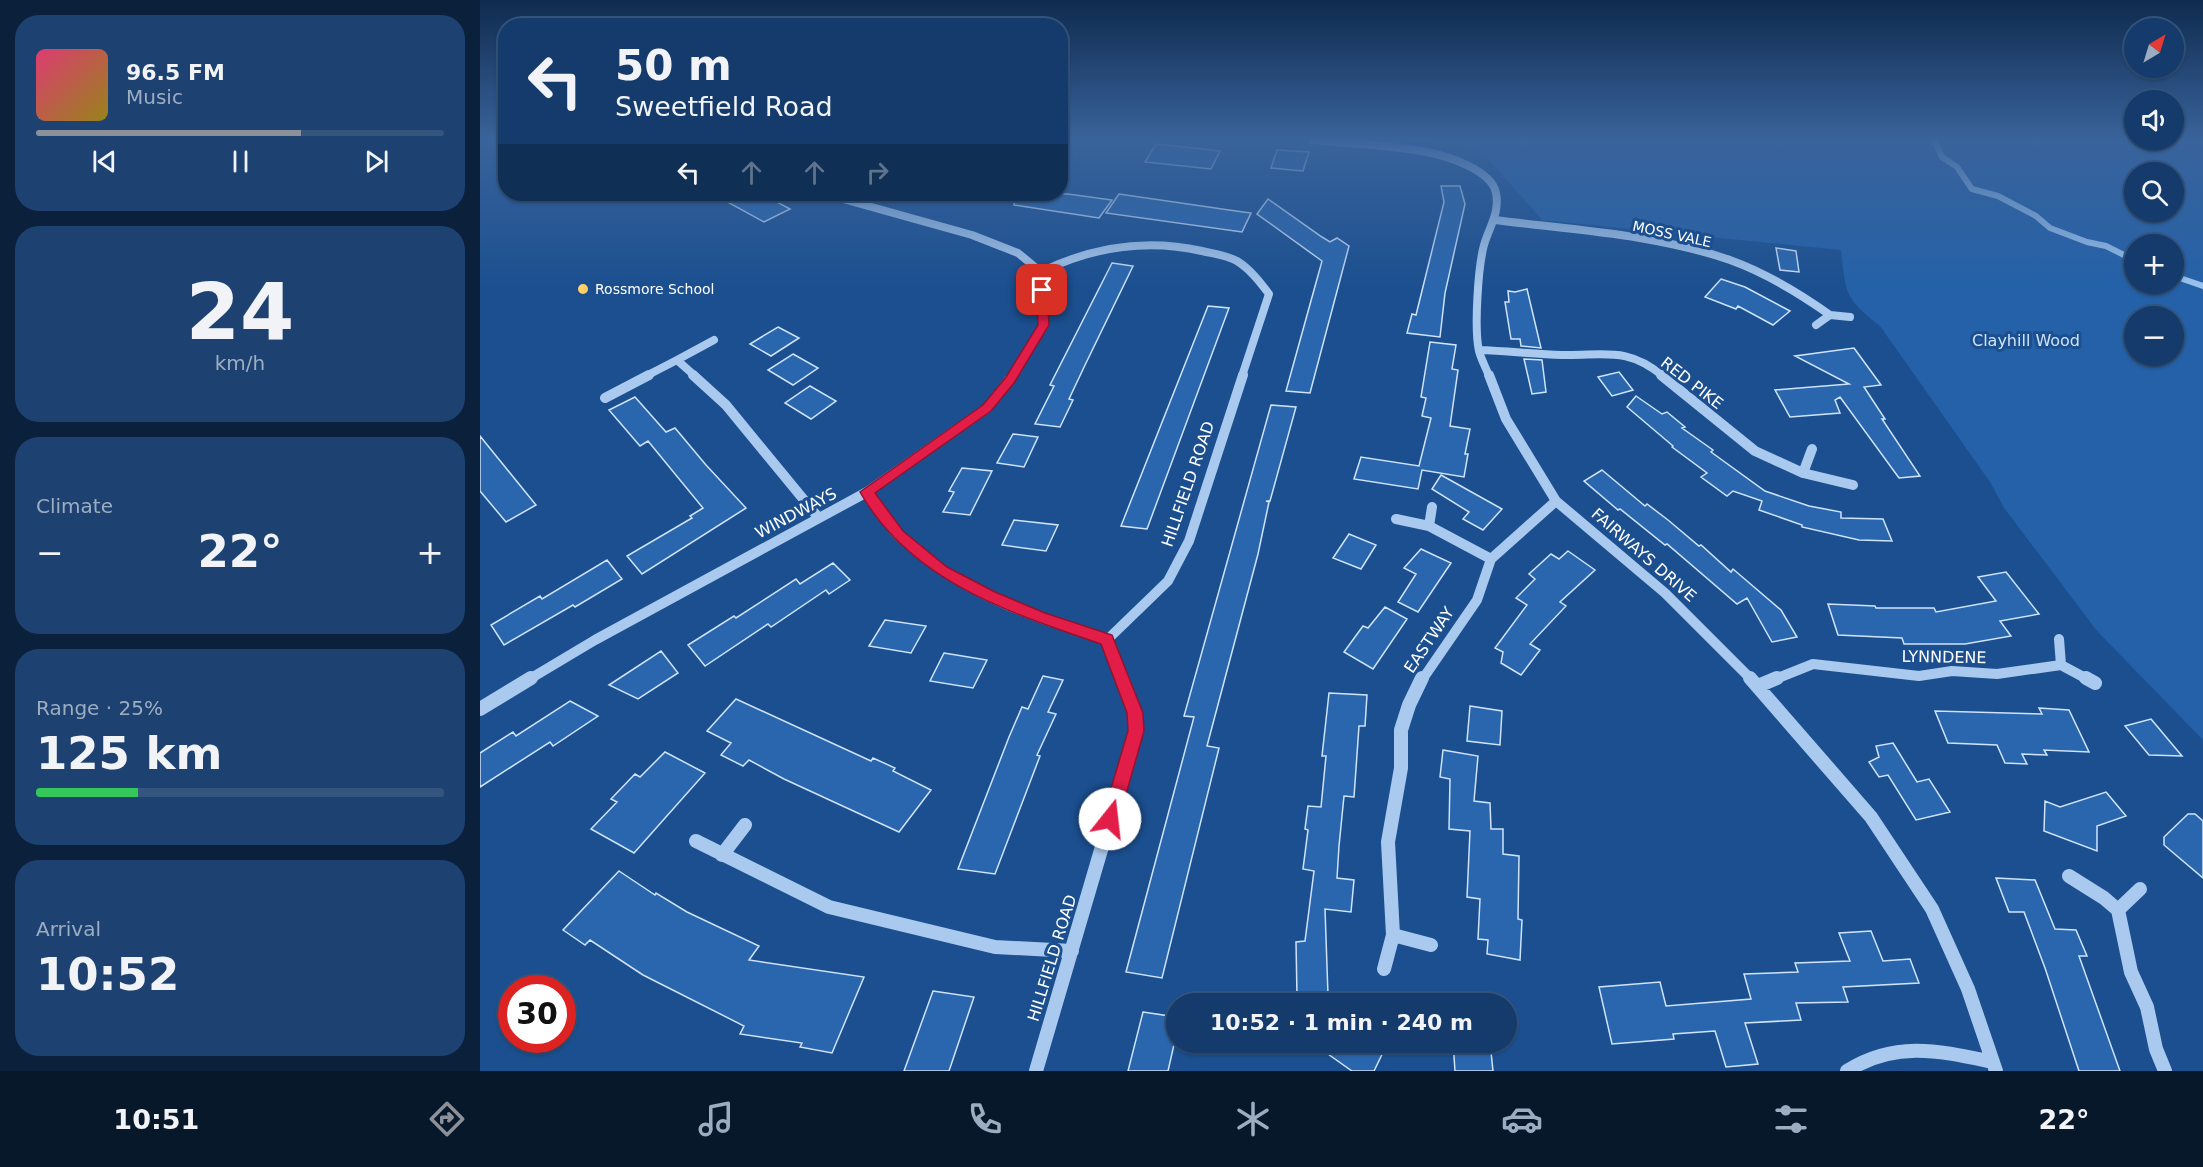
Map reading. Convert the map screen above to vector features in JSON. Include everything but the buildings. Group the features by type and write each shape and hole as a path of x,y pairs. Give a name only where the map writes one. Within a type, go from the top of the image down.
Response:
{"street":[{"name":"FAIRWAYS DRIVE","path":"1495,190 1495,220 1484,245 1478,276 1479,350 1506,419 1556,501 1665,593 1758,686 1871,817 1932,909 1968,989 1995,1066"},
{"path":"851,201 972,234 1018,253 1041,272"},
{"name":"MOSS VALE","path":"1495,220 1686,248 1763,274 1830,315 1850,317"},
{"name":"HILLFIELD ROAD","path":"1036,1071 1136,731 1135,713 1107,640 1168,580 1189,541 1269,294 1255,275 1229,257 1197,248 1179,246 1125,245 1094,250 1064,259 1041,272"},
{"name":"WINDWAYS","path":"480,709 595,640 867,492 987,408 1004,387 1044,325 1041,272"},
{"path":"1816,325 1830,315"},
{"path":"605,398 714,340"},
{"name":"RED PIKE","path":"1479,350 1526,351 1562,355 1609,353 1631,358 1655,370 1755,451 1803,473 1853,485"},
{"path":"677,360 726,405 818,517"},
{"path":"1803,473 1812,450"},
{"path":"867,492 898,535 942,571 990,596 1041,618 1107,640"},
{"name":"EASTWAY","path":"1384,969 1393,935 1388,842 1401,768 1401,730 1409,705 1426,671 1456,633 1477,600 1491,559 1556,501"},
{"path":"1429,526 1432,507"},
{"path":"1395,519 1429,526 1491,559"},
{"path":"2059,639 2061,665 2096,683"},
{"name":"LYNNDENE","path":"1758,686 1814,664 1919,676 1952,671 1997,674 2061,665"},
{"path":"722,855 745,825"},
{"path":"696,841 829,907 995,948 1072,951"},
{"path":"2069,876 2104,898 2118,910 2131,972 2147,1007 2156,1048 2165,1071"},
{"path":"2118,910 2140,889"},
{"path":"1393,935 1431,945"},
{"path":"1847,1071 1884,1051 1934,1050 1995,1066"}],"green space":[{"name":"Clayhill Wood","path":"1516,190 2124,190 2124,222 2184,222 2184,190 2203,190 2203,740 2097,631 2004,508 1990,482 1880,326 1853,301 1846,286 1841,250 1542,220"}],"waterway":[{"path":"1976,190 1998,196 2036,216 2050,228 2087,242 2106,246 2124,255"},
{"path":"2184,279 2203,286"}],"place":[{"name":"Rossmore School","path":"583,289"}],"route":[{"path":"1042,290 1044,325 1010,380 987,408 867,492 898,535 942,571 990,596 1041,618 1107,640 1135,713 1136,731 1110,819"}]}
